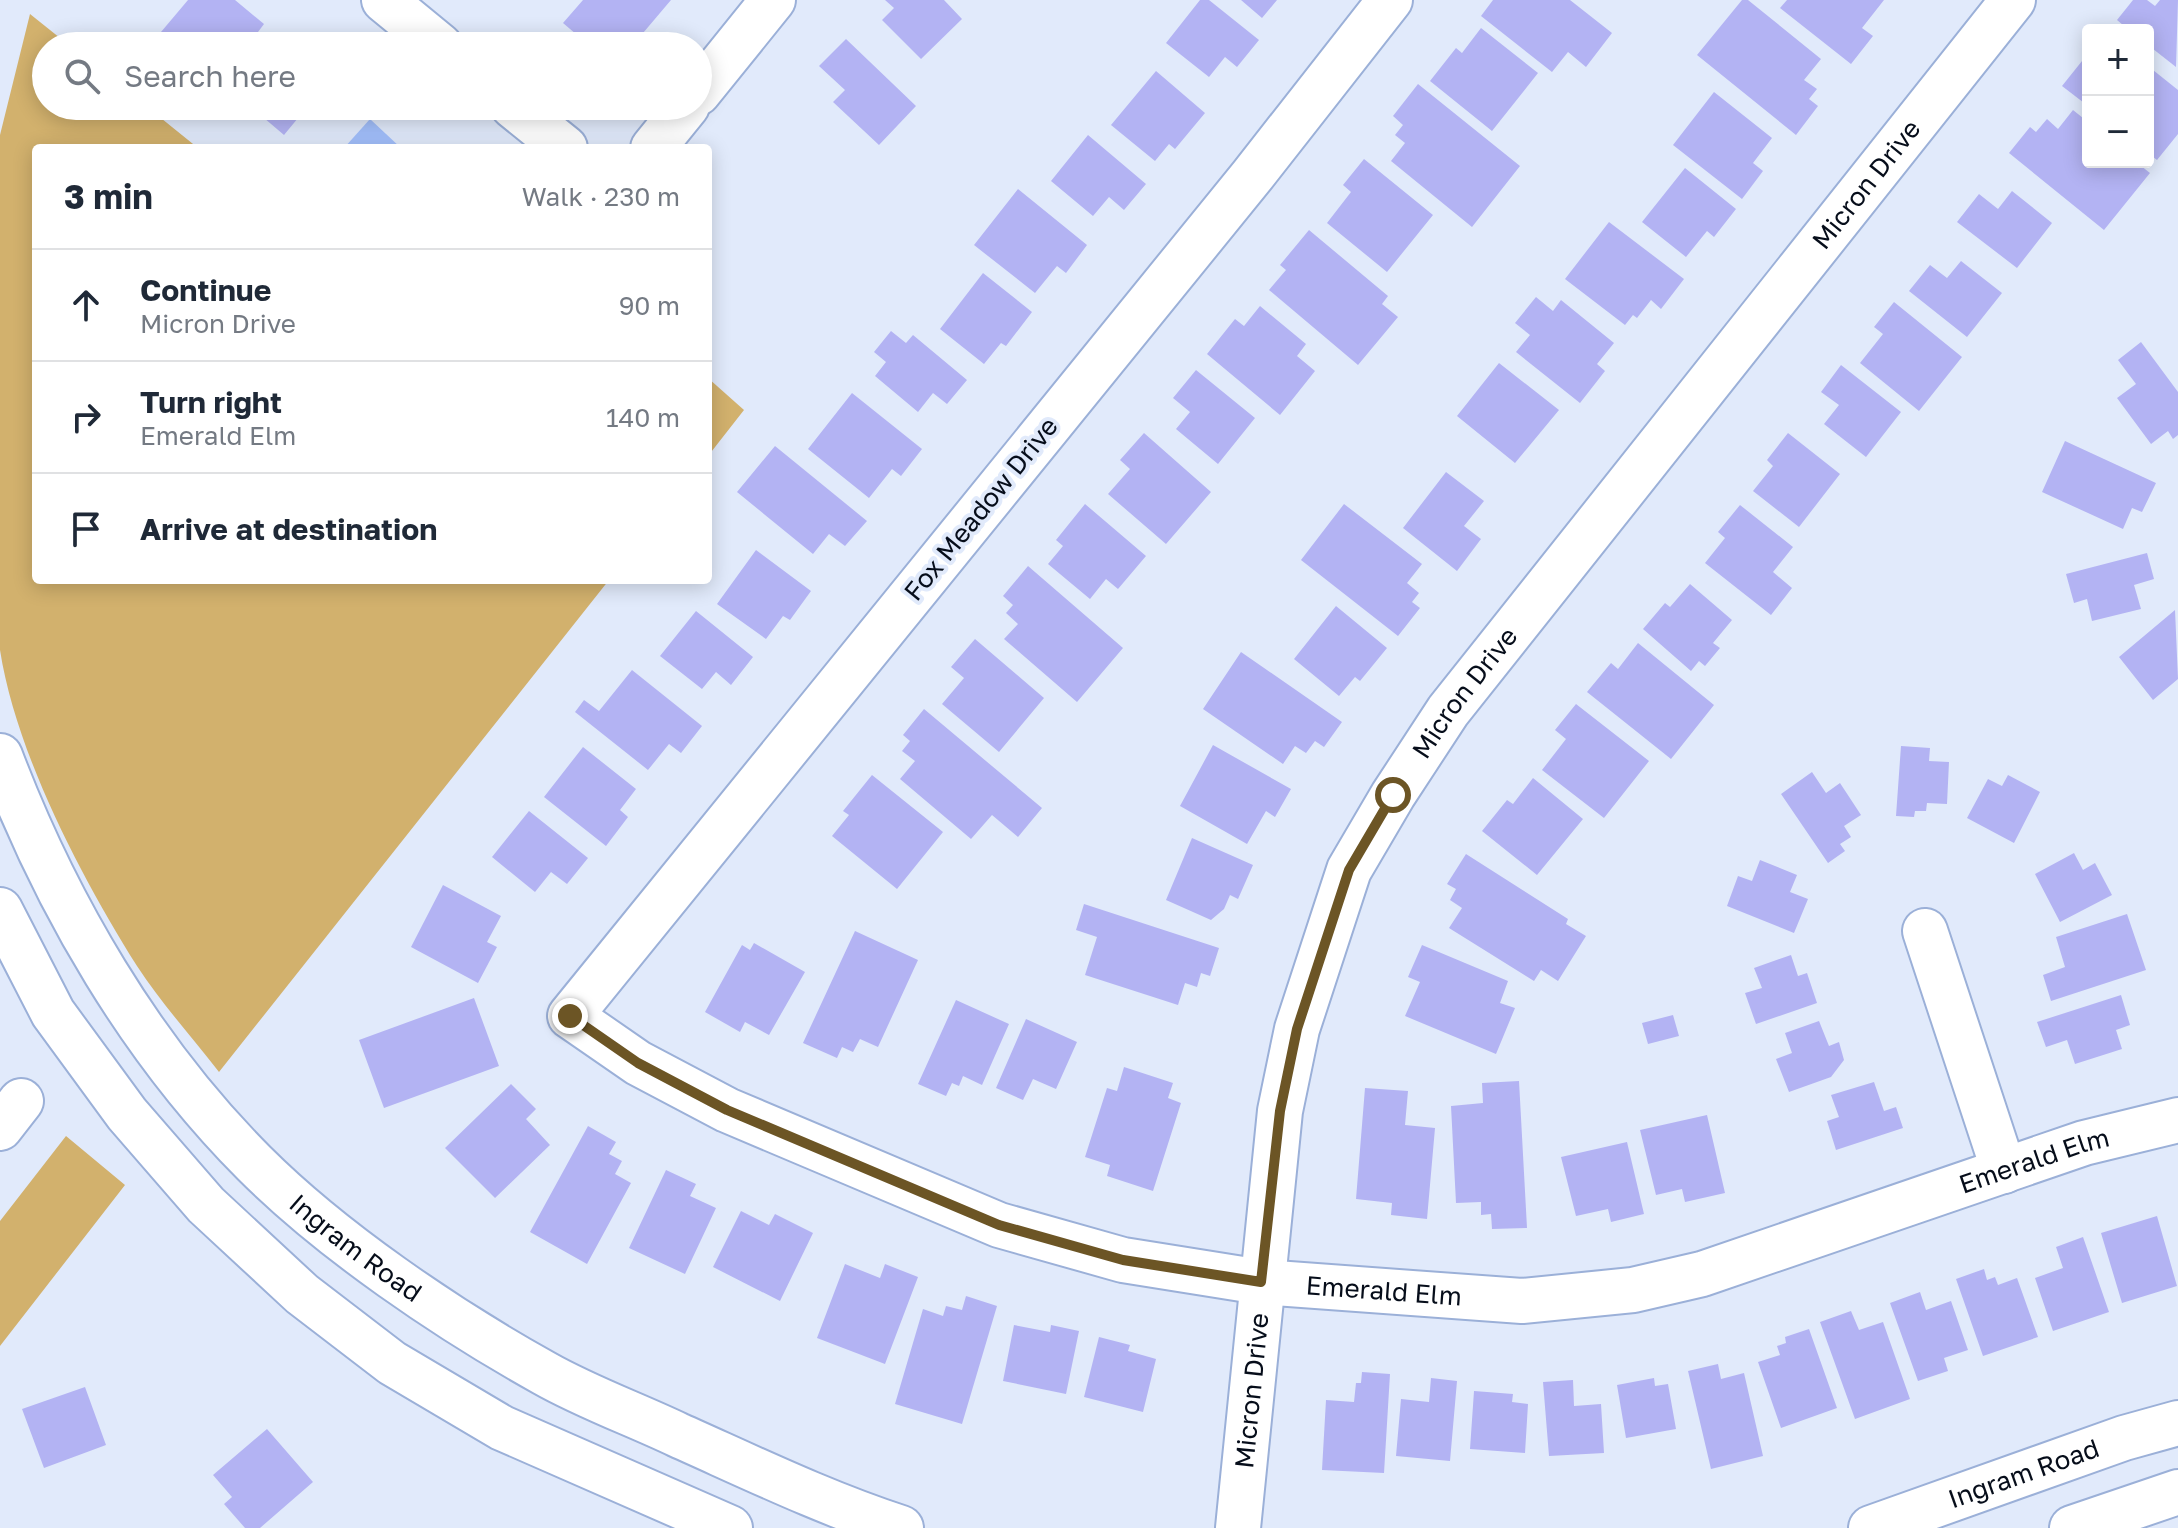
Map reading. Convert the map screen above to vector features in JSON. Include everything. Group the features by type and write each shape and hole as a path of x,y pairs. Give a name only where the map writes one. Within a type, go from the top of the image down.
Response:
{"street":[{"path":"384,0 423,32"},
{"path":"712,76 773,0"},
{"name":"Fox Meadow Drive","path":"570,1016 1252,176 1390,0"},
{"name":"Micron Drive","path":"1238,1528 1280,1111 1297,1029 1349,870 1385,807 1448,711 2013,0"},
{"path":"530,120 560,144"},
{"path":"656,144 676,120"},
{"name":"Ingram Road","path":"0,756 64,899 118,991 178,1076 254,1163 345,1239 430,1303 546,1374 838,1508 901,1528"},
{"path":"0,910 53,1013 127,1114 206,1205 302,1294 392,1363 502,1428 730,1528"},
{"path":"1925,931 2004,1171"},
{"name":"Emerald Elm","path":"570,1016 638,1063 727,1110 999,1225 1123,1260 1261,1282 1522,1301 1633,1290 1702,1274 2084,1143 2178,1120"},
{"path":"302,1294 345,1239"},
{"name":"Ingram Road","path":"1871,1528 2124,1438 2178,1423"},
{"path":"2072,1528 2178,1492"}],"shaded area":[{"path":"30,14 52,32 32,32 32,120 163,120 193,144 32,144 32,584 606,584 219,1072 137,966 94,894 36,772 8,690 0,650 0,135"},
{"path":"712,382 744,410 712,451"},
{"path":"66,1136 125,1185 0,1346 0,1221"}],"water":[{"path":"371,120 397,144 348,144"}],"building":[{"path":"188,0 235,0 264,24 258,32 161,32"},
{"path":"583,0 671,0 644,32 574,32 563,23"},
{"path":"885,0 944,0 962,19 921,59 882,20 894,8"},
{"path":"1200,0 1209,0 1259,40 1237,67 1225,57 1209,77 1166,43"},
{"path":"1241,0 1277,0 1262,18"},
{"path":"1493,0 1570,0 1612,33 1586,67 1568,52 1552,72 1481,16"},
{"path":"1742,0 1748,0 1821,59 1804,80 1817,89 1809,99 1818,106 1796,135 1697,55"},
{"path":"1787,0 1884,0 1862,28 1873,36 1851,64 1780,8"},
{"path":"2133,0 2147,0 2155,6 2160,0 2178,0 2176,67 2154,50 2154,24 2122,24 2117,20"},
{"path":"1481,28 1538,73 1492,131 1430,81 1456,48 1462,53"},
{"path":"846,39 916,106 879,145 833,102 845,90 819,66"},
{"path":"2082,61 2082,101 2062,86"},
{"path":"1156,71 1205,113 1175,149 1169,144 1155,161 1111,125"},
{"path":"2154,71 2178,90 2178,134 2157,160 2154,158"},
{"path":"1418,84 1520,166 1472,227 1391,161 1405,143 1395,135 1403,125 1393,116"},
{"path":"1714,92 1772,138 1753,163 1763,171 1742,199 1673,145"},
{"path":"2073,110 2082,117 2082,168 2144,168 2150,173 2104,230 2009,153 2030,127 2036,132 2047,119 2058,129"},
{"path":"266,120 296,120 284,135"},
{"path":"1088,135 1146,184 1124,210 1109,197 1093,216 1051,181"},
{"path":"1364,159 1433,215 1387,272 1327,223 1351,192 1343,185"},
{"path":"1685,168 1736,209 1714,237 1707,231 1686,257 1642,222"},
{"path":"1018,189 1087,245 1066,273 1057,266 1035,293 974,245"},
{"path":"2012,191 2052,223 2017,268 1957,222 1979,194 1998,209"},
{"path":"1609,222 1684,279 1661,309 1651,300 1637,318 1633,315 1625,325 1565,279"},
{"path":"1309,230 1388,296 1382,304 1398,317 1358,365 1269,290 1286,270 1280,265"},
{"path":"1961,261 2002,293 1967,337 1909,291 1930,265 1947,278"},
{"path":"983,273 1032,312 1006,346 1001,343 984,364 940,329"},
{"path":"1536,297 1553,311 1561,300 1614,343 1597,364 1605,371 1580,403 1516,352 1530,335 1515,323"},
{"path":"1894,302 1962,357 1919,411 1860,363 1883,334 1874,327"},
{"path":"1260,306 1306,344 1297,356 1315,371 1280,415 1207,354 1235,319 1244,326"},
{"path":"891,331 906,343 913,335 967,380 947,404 933,393 918,412 875,376 886,362 874,352"},
{"path":"2141,342 2178,392 2178,435 2173,439 2168,431 2151,444 2117,398 2136,384 2118,360"},
{"path":"1499,363 1559,410 1515,463 1457,416"},
{"path":"1841,365 1901,412 1866,457 1824,424 1839,405 1821,392"},
{"path":"1196,370 1255,418 1218,464 1176,429 1190,412 1173,398"},
{"path":"852,393 922,449 901,476 892,469 869,498 808,449"},
{"path":"1144,433 1211,492 1166,544 1108,494 1130,469 1120,460"},
{"path":"1788,433 1840,474 1799,527 1753,491 1773,466 1767,460"},
{"path":"2065,441 2156,483 2142,512 2132,508 2123,529 2042,492"},
{"path":"775,446 867,521 845,546 829,534 813,554 737,492"},
{"path":"1446,472 1484,501 1464,526 1481,539 1457,571 1403,528"},
{"path":"1085,504 1146,556 1118,589 1106,579 1090,599 1048,564 1063,546 1056,540"},
{"path":"1344,504 1422,564 1407,583 1419,593 1412,602 1420,608 1398,636 1301,560"},
{"path":"1740,505 1793,547 1773,572 1792,588 1771,615 1705,563 1725,538 1718,532"},
{"path":"756,550 811,591 790,620 783,616 766,639 717,604"},
{"path":"2147,553 2154,579 2134,585 2141,609 2092,621 2087,599 2074,603 2066,574"},
{"path":"1028,566 1123,648 1077,702 1004,639 1018,624 1006,613 1013,605 1003,596"},
{"path":"1690,584 1732,620 1713,643 1720,648 1705,666 1699,661 1691,671 1643,629 1665,603 1670,607"},
{"path":"1336,606 1387,648 1360,681 1355,677 1339,696 1294,659"},
{"path":"2175,610 2178,679 2153,700 2119,657"},
{"path":"696,611 753,657 731,685 716,672 702,689 660,656"},
{"path":"975,639 1044,698 999,752 942,704 964,678 951,667"},
{"path":"1638,643 1714,705 1671,759 1587,692 1611,663 1618,669"},
{"path":"1241,652 1342,722 1324,747 1315,741 1306,753 1295,746 1283,764 1203,709"},
{"path":"632,670 702,726 681,753 669,744 648,770 575,712 584,700 599,711"},
{"path":"1576,704 1649,761 1604,818 1542,770 1566,739 1555,730"},
{"path":"924,709 1042,808 1018,837 992,815 971,839 900,779 915,761 902,751 910,741 903,735"},
{"path":"1213,745 1291,789 1275,817 1266,811 1247,844 1180,806"},
{"path":"1901,746 1930,748 1929,761 1949,762 1947,804 1927,803 1926,811 1915,811 1914,817 1896,816"},
{"path":"583,747 636,789 620,810 628,817 606,846 544,797"},
{"path":"1812,772 1826,793 1840,783 1861,815 1844,826 1851,837 1840,844 1845,851 1828,863 1781,794"},
{"path":"872,775 943,832 897,889 832,836 849,815 843,811"},
{"path":"2008,775 2040,792 2014,843 1967,818 1988,779 2002,786"},
{"path":"1533,778 1583,819 1537,875 1482,831 1507,800 1513,804"},
{"path":"529,811 588,858 567,884 551,872 535,892 492,857"},
{"path":"1192,838 1253,865 1238,899 1230,895 1224,909 1211,920 1166,900"},
{"path":"2074,853 2083,870 2095,863 2112,895 2060,922 2035,874"},
{"path":"1466,854 1568,919 1566,924 1586,936 1558,981 1541,970 1534,981 1449,928 1462,908 1450,900 1456,889 1447,884"},
{"path":"1760,860 1797,875 1790,892 1808,899 1794,933 1727,906 1738,876 1752,881"},
{"path":"443,885 501,916 487,942 497,947 478,983 411,947"},
{"path":"1084,904 1219,948 1210,976 1201,973 1197,987 1185,983 1178,1005 1085,975 1097,937 1076,930"},
{"path":"2127,914 2146,970 2051,1001 2043,975 2065,967 2056,937"},
{"path":"855,931 918,960 878,1047 860,1039 853,1052 842,1047 837,1058 803,1043"},
{"path":"754,943 805,972 769,1035 745,1022 740,1032 705,1012 742,945 750,950"},
{"path":"1422,945 1508,981 1500,1003 1515,1008 1496,1054 1405,1016 1420,982 1408,977"},
{"path":"1791,955 1798,976 1807,973 1817,1003 1756,1024 1745,993 1762,988 1754,968"},
{"path":"2121,995 2130,1025 2116,1030 2122,1049 2075,1064 2067,1040 2046,1047 2037,1022"},
{"path":"474,998 499,1066 384,1108 359,1040"},
{"path":"956,1000 1009,1024 982,1085 963,1076 959,1086 952,1083 946,1096 918,1084"},
{"path":"1673,1015 1679,1036 1648,1044 1642,1023"},
{"path":"1026,1019 1077,1042 1056,1089 1033,1079 1023,1100 996,1088"},
{"path":"1819,1021 1829,1046 1839,1042 1844,1060 1831,1077 1789,1092 1776,1059 1792,1053 1785,1033"},
{"path":"1124,1067 1173,1083 1168,1098 1181,1103 1153,1191 1107,1176 1110,1165 1085,1157 1107,1088 1117,1091"},
{"path":"1519,1081 1527,1228 1492,1229 1491,1214 1481,1215 1481,1202 1456,1203 1451,1106 1483,1103 1482,1083"},
{"path":"1874,1082 1884,1111 1896,1107 1903,1128 1836,1150 1827,1121 1839,1117 1831,1095"},
{"path":"511,1084 536,1109 526,1119 550,1145 495,1198 445,1148"},
{"path":"1365,1088 1408,1091 1405,1125 1435,1128 1427,1219 1391,1215 1392,1203 1356,1199"},
{"path":"1707,1115 1725,1193 1685,1202 1682,1189 1656,1195 1640,1130"},
{"path":"588,1126 616,1142 609,1154 622,1161 615,1174 631,1183 587,1264 530,1232"},
{"path":"1627,1142 1644,1214 1611,1222 1608,1209 1576,1216 1561,1157"},
{"path":"666,1170 696,1184 690,1196 716,1208 685,1274 629,1248"},
{"path":"741,1211 769,1225 775,1214 813,1233 780,1301 713,1267"},
{"path":"2157,1216 2177,1286 2122,1303 2101,1233"},
{"path":"2083,1237 2109,1312 2053,1331 2035,1278 2063,1268 2056,1247"},
{"path":"845,1264 880,1278 885,1264 918,1277 885,1364 817,1338"},
{"path":"1984,1269 1987,1280 1995,1277 1998,1285 2017,1278 2038,1337 1983,1356 1956,1279"},
{"path":"1920,1292 1926,1310 1951,1301 1968,1350 1944,1358 1948,1371 1918,1381 1890,1303"},
{"path":"966,1296 997,1306 962,1424 895,1404 923,1309 943,1316 946,1306 962,1310"},
{"path":"1851,1311 1859,1330 1883,1322 1910,1399 1855,1419 1820,1322"},
{"path":"1014,1325 1050,1332 1051,1325 1079,1331 1066,1394 1003,1381"},
{"path":"1809,1329 1837,1408 1781,1428 1758,1362 1780,1355 1777,1346 1786,1343 1785,1337"},
{"path":"1099,1337 1130,1345 1128,1351 1156,1359 1143,1412 1084,1397"},
{"path":"1718,1364 1721,1379 1744,1373 1763,1456 1711,1469 1688,1371"},
{"path":"1362,1372 1390,1374 1384,1473 1322,1470 1326,1400 1354,1402 1356,1383 1361,1383"},
{"path":"1431,1378 1457,1381 1450,1461 1396,1456 1401,1399 1429,1402"},
{"path":"1654,1378 1655,1386 1668,1384 1676,1429 1626,1438 1617,1385"},
{"path":"1573,1380 1574,1406 1601,1404 1604,1453 1549,1456 1543,1382"},
{"path":"85,1387 106,1445 44,1468 22,1409"},
{"path":"1474,1391 1513,1394 1512,1402 1528,1404 1525,1453 1470,1449"},
{"path":"267,1429 313,1482 260,1528 245,1528 224,1504 232,1497 213,1475"}],"route":[{"path":"570,1016 638,1063 727,1110 999,1225 1123,1260 1261,1282 1280,1111 1297,1029 1349,870 1393,795"}]}
